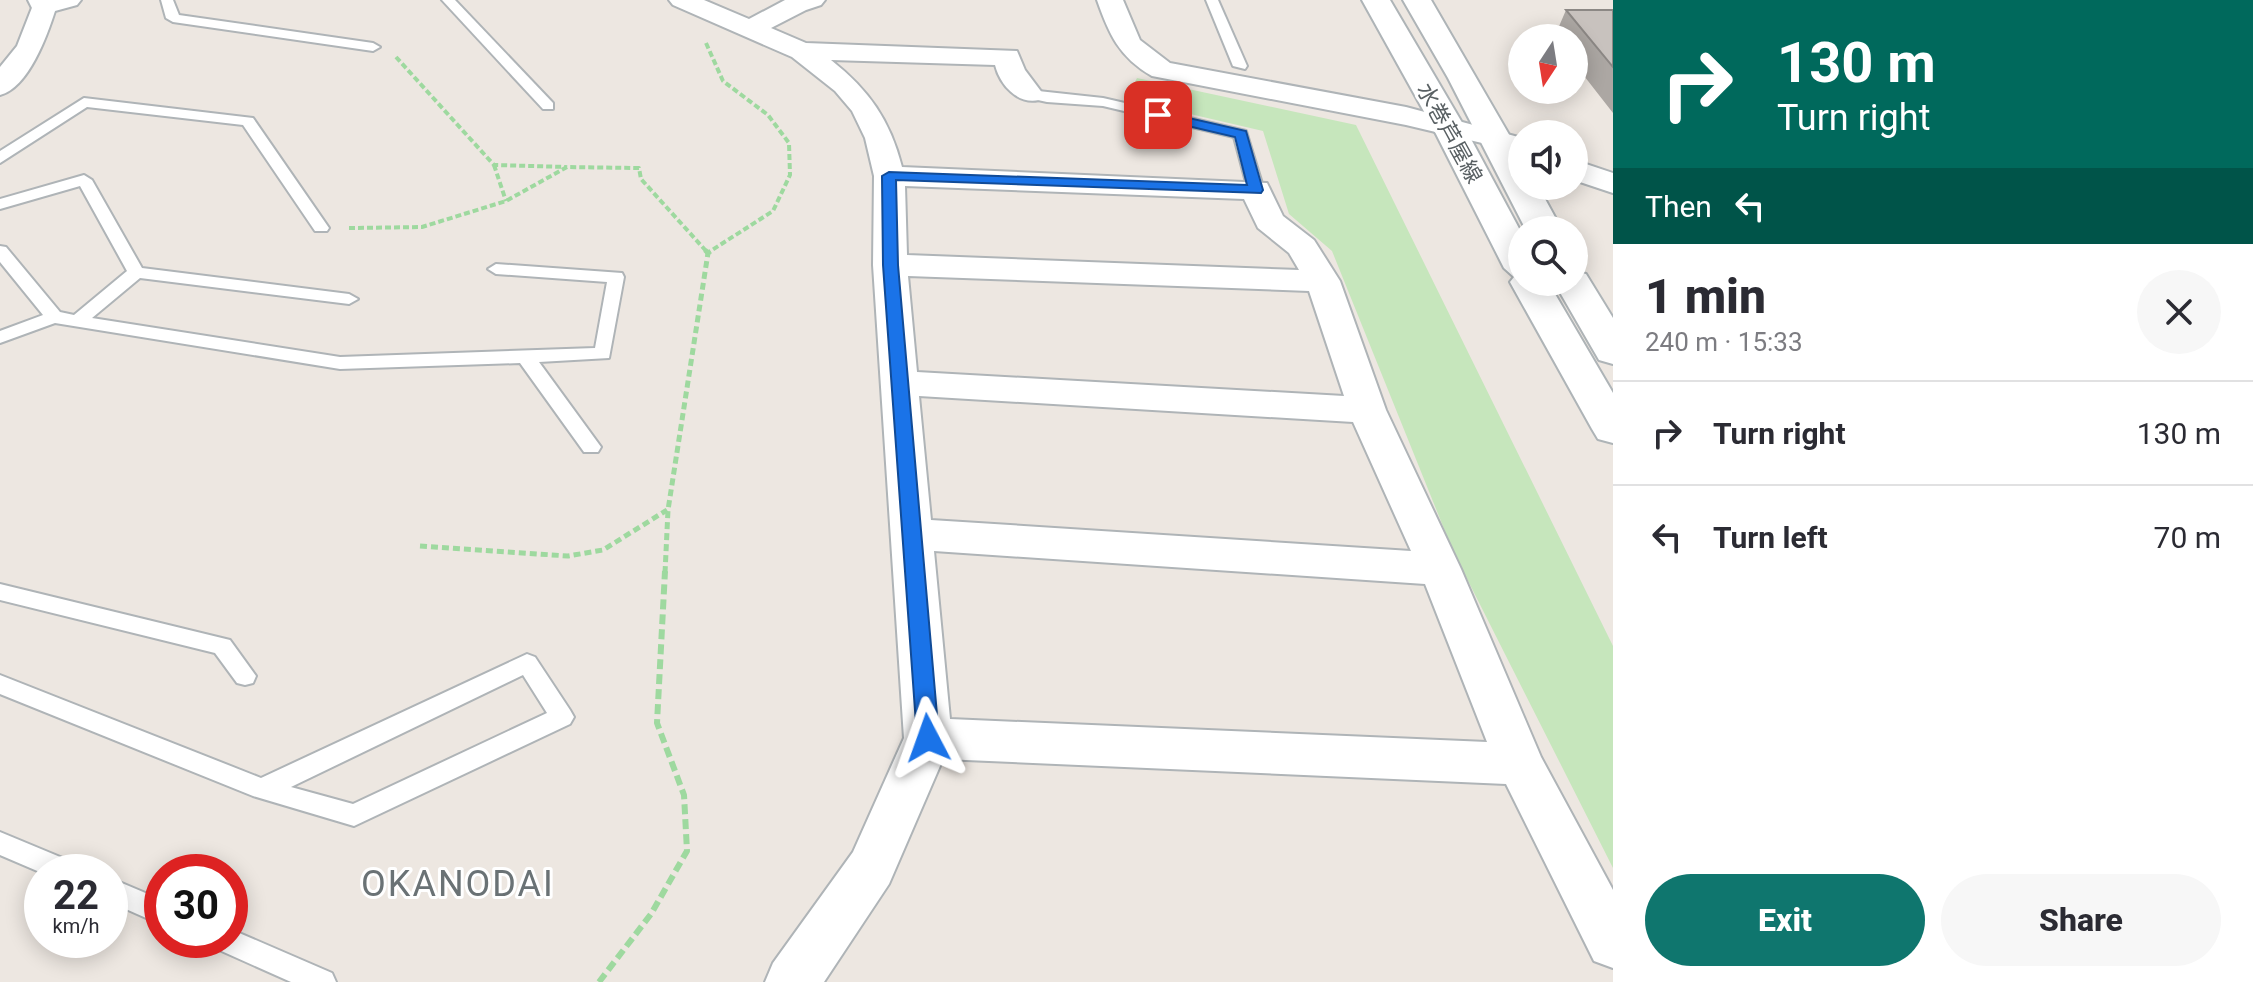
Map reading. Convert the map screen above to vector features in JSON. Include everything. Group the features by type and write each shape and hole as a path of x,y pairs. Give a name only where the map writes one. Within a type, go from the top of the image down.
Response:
{"main road":[{"name":"水巻芦屋線","path":"1376,0 1448,126 1508,241"},
{"name":"水巻芦屋線","path":"1417,0 1463,78 1507,143 1538,216"},
{"path":"1537,296 1613,429"},
{"path":"1581,296 1613,351"}],"street":[{"path":"682,0 802,51 845,85 865,108 880,138 889,176 890,265 928,738 871,868 792,982"},
{"path":"748,30 797,4 812,0"},
{"path":"1110,0 1127,45 1138,58 1162,70 1448,126 1507,143"},
{"path":"0,86 30,47 51,2"},
{"path":"802,51 1007,57 1011,72 1029,94"},
{"path":"1588,175 1611,184"},
{"path":"889,176 1256,190 1269,221 1302,247 1323,281 1367,410 1440,569 1520,764 1613,943"},
{"path":"890,265 1323,281"},
{"path":"900,383 1367,410"},
{"path":"913,534 1440,569"},
{"path":"928,738 1520,764"}],"lane":[{"path":"167,0 173,18 373,47"},
{"path":"448,0 548,106"},
{"path":"1212,0 1240,66"},
{"path":"1029,94 1103,102 1241,134 1256,190"},
{"path":"0,158 84,102 248,121 321,228"},
{"path":"0,204 84,180 136,272"},
{"path":"0,251 54,317"},
{"path":"0,337 54,317 340,363 603,354 616,277 496,269"},
{"path":"77,321 136,272 349,299"},
{"path":"525,356 591,447"},
{"path":"0,592 222,646 245,676"},
{"path":"0,684 262,789 354,815 562,717 527,663 262,789"},
{"path":"0,843 26,854"},
{"path":"248,950 322,982"}],"path":[{"path":"599,982 651,914 687,851 684,795 657,723 668,510 708,253 773,211 790,175 789,143 768,115 723,81 698,24 716,14"},
{"path":"373,47 398,58 494,165 506,201"},
{"path":"494,165 639,168 641,179 708,253"},
{"path":"321,228 422,227 506,201 567,167"},
{"path":"420,546 568,556 603,550 668,510"}],"green space":[{"path":"1137,78 1356,125 1613,646 1613,868 1453,551 1332,251 1289,214 1263,131 1126,99"}],"building":[{"path":"1566,10 1613,10 1613,67 1588,37 1588,24 1578,24"}],"district":[{"name":"OKANODAI","path":"458,883"}],"route":[{"path":"928,738 890,265 889,176 1256,190 1241,134 1158,115"}]}
